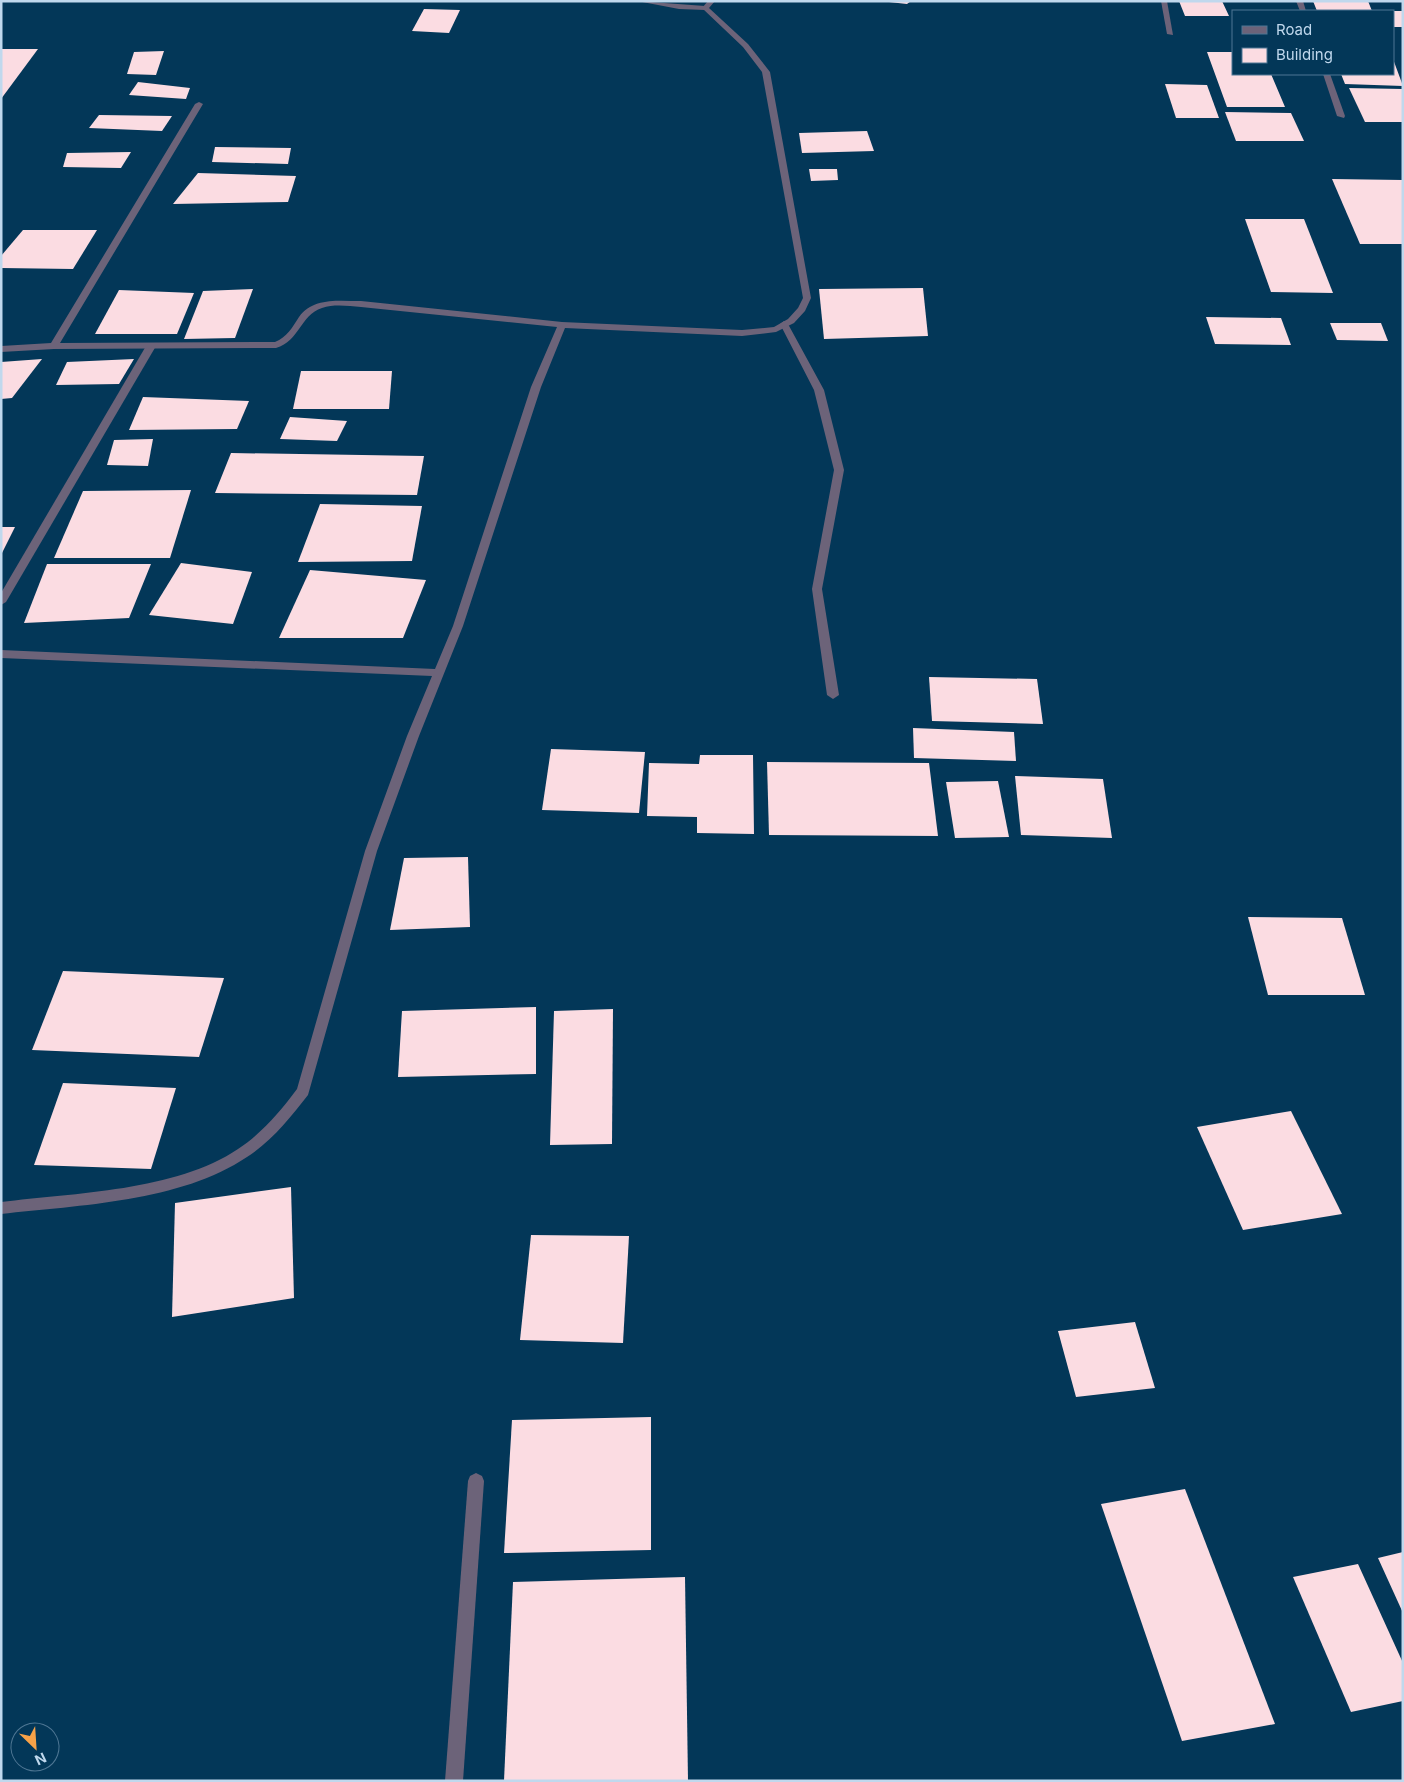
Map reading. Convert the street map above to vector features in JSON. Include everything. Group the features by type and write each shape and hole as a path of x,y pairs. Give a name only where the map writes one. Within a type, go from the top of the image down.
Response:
{"street":[{"path":"1,349 54,346 276,345 290,339 307,314 314,308 341,304 361,304 562,325 742,333 776,329 791,321 802,310 807,298 766,72 741,38 705,8 679,7 640,1"},
{"path":"705,8 712,1"},
{"path":"1164,1 1172,34"},
{"path":"1326,75 1341,116"},
{"path":"54,346 199,104"},
{"path":"784,324 819,390 840,470 818,589 833,695"},
{"path":"1,1208 134,1192 204,1174 243,1153 279,1123 303,1091 371,851 437,673 458,626 536,387 562,325"},
{"path":"1,602 151,346"},
{"path":"1,654 437,673"},
{"path":"454,1781 476,1481"}],"building":[{"path":"880,1 911,1 907,4"},
{"path":"1179,1 1222,1 1229,16 1185,16"},
{"path":"1313,1 1368,1 1372,10 1317,10"},
{"path":"424,9 460,10 449,33 412,31"},
{"path":"1394,11 1403,11 1403,27 1394,27"},
{"path":"1,49 38,49 1,99"},
{"path":"164,51 156,75 127,74 134,52"},
{"path":"1207,52 1232,52 1232,75 1271,75 1285,107 1227,107"},
{"path":"1394,62 1403,86 1345,84 1341,75 1394,75"},
{"path":"138,82 190,88 186,99 129,95"},
{"path":"1165,84 1207,85 1219,118 1176,118"},
{"path":"1349,88 1403,89 1403,122 1365,122"},
{"path":"1225,112 1291,113 1304,141 1236,141"},
{"path":"99,115 172,116 162,131 89,128"},
{"path":"867,131 874,151 802,153 799,133"},
{"path":"215,147 291,148 288,164 212,162"},
{"path":"131,152 121,168 63,167 67,153"},
{"path":"809,169 837,169 838,180 811,181"},
{"path":"198,173 296,176 288,202 173,204"},
{"path":"1332,179 1403,180 1403,244 1360,244"},
{"path":"1245,219 1304,219 1333,293 1271,292"},
{"path":"23,230 97,230 73,269 1,268 1,256"},
{"path":"923,288 928,336 824,339 819,289"},
{"path":"253,289 235,338 184,339 203,291"},
{"path":"119,290 194,293 177,334 95,334"},
{"path":"1206,317 1281,318 1291,345 1215,344"},
{"path":"1330,323 1381,323 1388,341 1337,340"},
{"path":"42,359 12,398 1,399 1,362"},
{"path":"134,359 119,384 56,385 67,362"},
{"path":"301,371 392,371 389,409 293,409"},
{"path":"143,397 249,401 237,429 129,430"},
{"path":"290,417 347,421 337,441 280,439"},
{"path":"153,439 148,466 107,465 114,440"},
{"path":"231,453 424,456 417,495 215,493"},
{"path":"191,490 170,558 54,558 83,491"},
{"path":"320,504 422,506 412,561 298,562"},
{"path":"1,527 15,527 1,555"},
{"path":"181,563 252,572 233,624 149,615"},
{"path":"47,564 151,564 129,618 24,623"},
{"path":"310,570 426,580 403,638 279,638"},
{"path":"929,677 1037,679 1043,724 932,721"},
{"path":"913,728 1014,732 1016,761 914,758"},
{"path":"551,749 645,752 639,813 542,810"},
{"path":"700,755 753,755 754,834 697,833 697,817 647,816 649,763 699,764"},
{"path":"767,762 929,763 938,836 769,835"},
{"path":"1015,776 1103,779 1112,838 1021,835"},
{"path":"998,781 1009,837 955,838 946,782"},
{"path":"468,857 470,927 390,930 404,858"},
{"path":"1248,917 1342,918 1365,995 1268,995"},
{"path":"63,971 224,978 199,1057 32,1050"},
{"path":"536,1007 536,1074 398,1077 402,1011"},
{"path":"613,1009 612,1144 550,1145 554,1011"},
{"path":"63,1083 176,1088 151,1169 34,1165"},
{"path":"1291,1111 1342,1214 1243,1230 1197,1127"},
{"path":"291,1187 294,1298 172,1317 175,1203"},
{"path":"531,1235 629,1236 623,1343 520,1340"},
{"path":"1135,1322 1155,1388 1076,1397 1058,1331"},
{"path":"651,1417 651,1550 504,1553 512,1420"},
{"path":"1185,1489 1275,1724 1182,1741 1101,1504"},
{"path":"1403,1552 1403,1613 1378,1558"},
{"path":"1358,1564 1403,1663 1403,1701 1351,1712 1293,1577"},
{"path":"685,1577 688,1781 504,1781 513,1582"}]}
